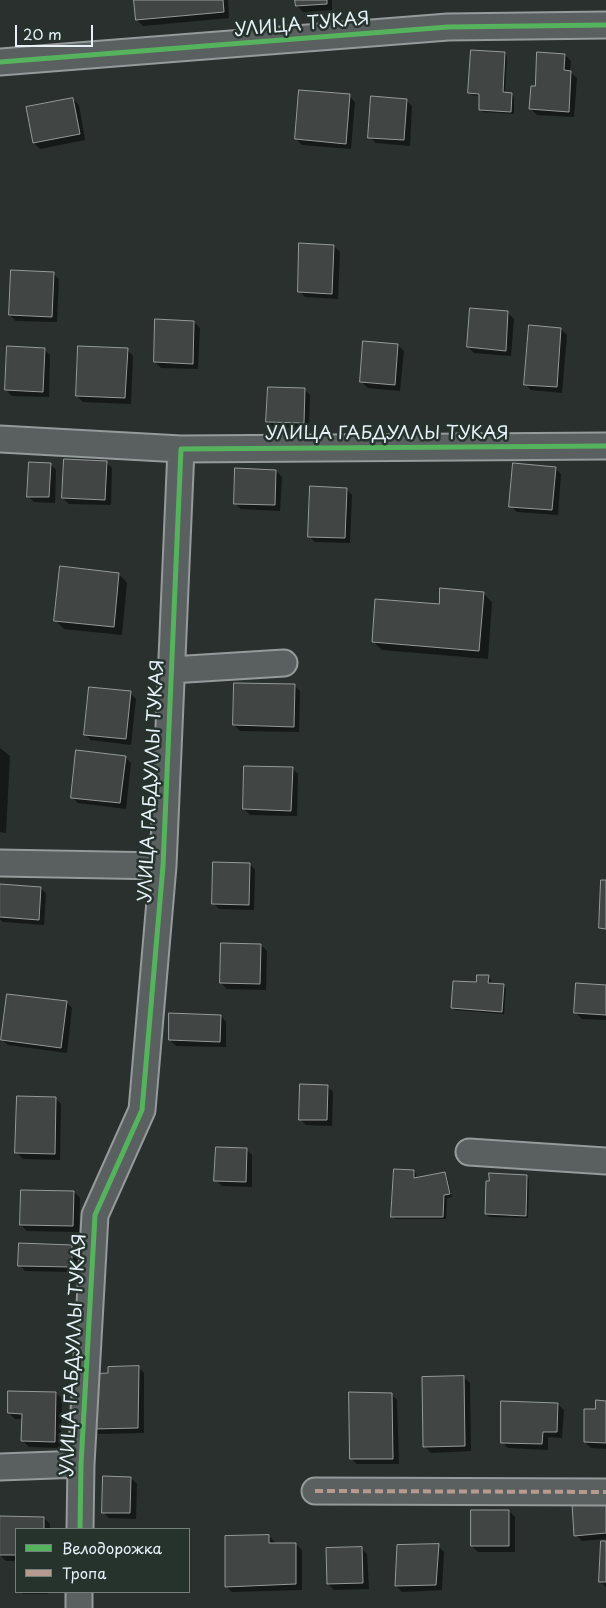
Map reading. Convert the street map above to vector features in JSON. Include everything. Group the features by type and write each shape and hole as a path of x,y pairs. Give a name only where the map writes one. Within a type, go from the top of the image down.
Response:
{"street":[{"name":"УЛИЦА ТУКАЯ","path":"0,62 448,27 606,25"},
{"path":"0,439 181,449"},
{"name":"УЛИЦА ГАБДУЛЛЫ ТУКАЯ","path":"80,1528 81,1464 95,1215 142,1110 163,866 181,449 606,446"},
{"path":"171,670 284,663"},
{"path":"0,863 163,866"},
{"path":"469,1152 606,1160"},
{"path":"0,1467 81,1464"},
{"path":"315,1491 606,1492"},
{"path":"79,1593 79,1608"}],"building":[{"path":"134,0 223,0 224,12 136,20"},
{"path":"295,0 327,0 327,4 296,6"},
{"path":"471,50 505,52 503,92 512,93 511,112 479,110 479,94 468,93"},
{"path":"537,52 565,54 564,70 571,71 569,112 529,109 531,86 535,86"},
{"path":"299,90 350,94 346,144 295,139"},
{"path":"371,96 407,99 404,140 368,138"},
{"path":"73,98 80,134 33,143 26,107"},
{"path":"299,243 334,245 332,294 298,292"},
{"path":"11,270 54,272 52,317 9,315"},
{"path":"470,308 508,311 506,351 467,347"},
{"path":"155,319 194,321 193,364 154,362"},
{"path":"529,325 561,328 557,387 524,385"},
{"path":"363,341 398,344 395,385 360,382"},
{"path":"7,346 45,348 43,392 5,390"},
{"path":"78,346 128,348 125,398 76,396"},
{"path":"268,387 305,388 304,423 266,422"},
{"path":"64,459 107,461 105,500 62,498"},
{"path":"29,462 51,463 49,497 27,497"},
{"path":"513,463 556,467 552,510 509,507"},
{"path":"235,468 276,470 275,505 234,504"},
{"path":"310,486 347,488 345,538 308,537"},
{"path":"60,566 119,573 114,627 54,621"},
{"path":"440,588 484,592 479,651 372,642 375,599 439,604"},
{"path":"234,683 295,684 294,727 233,725"},
{"path":"89,687 131,691 126,739 84,735"},
{"path":"76,750 126,756 120,803 71,798"},
{"path":"244,766 293,767 291,811 243,809"},
{"path":"213,862 250,863 249,905 212,904"},
{"path":"601,880 606,880 606,929 599,928"},
{"path":"0,884 41,887 39,920 0,917"},
{"path":"221,943 261,944 260,984 220,983"},
{"path":"477,975 489,975 488,983 504,984 502,1012 451,1008 453,981 476,982"},
{"path":"576,983 606,985 606,1015 574,1013"},
{"path":"7,994 67,1001 61,1048 1,1040"},
{"path":"169,1013 221,1015 220,1042 169,1040"},
{"path":"300,1084 328,1085 327,1120 299,1120"},
{"path":"17,1096 56,1097 55,1154 15,1153"},
{"path":"216,1147 247,1148 246,1182 214,1181"},
{"path":"394,1169 414,1170 414,1178 445,1172 450,1194 444,1195 443,1217 391,1217"},
{"path":"489,1173 527,1175 526,1216 485,1214 486,1181 489,1181"},
{"path":"21,1190 74,1191 73,1226 20,1225"},
{"path":"19,1243 72,1245 72,1267 18,1266"},
{"path":"139,1366 138,1428 92,1429 91,1374 108,1373 108,1367"},
{"path":"464,1376 465,1446 423,1447 422,1377"},
{"path":"8,1391 56,1392 55,1442 21,1441 22,1414 8,1413"},
{"path":"349,1392 392,1393 393,1459 350,1459"},
{"path":"596,1400 606,1401 606,1443 584,1442 584,1409 595,1409"},
{"path":"501,1401 558,1403 557,1432 543,1432 542,1444 501,1443"},
{"path":"103,1476 131,1477 130,1513 102,1513"},
{"path":"606,1500 606,1533 574,1536 572,1503"},
{"path":"471,1510 509,1510 509,1546 471,1546"},
{"path":"0,1516 44,1517 44,1528 15,1528 15,1555 0,1555"},
{"path":"269,1535 269,1543 296,1543 296,1584 225,1587 225,1536"},
{"path":"601,1541 606,1541 606,1582 599,1582"},
{"path":"439,1544 436,1585 395,1586 397,1545"},
{"path":"362,1547 363,1583 327,1584 326,1548"}],"marked path":[{"path":"315,1491 606,1492"}],"cycle path":[{"path":"0,62 448,27 606,25"},
{"path":"80,1528 81,1464 95,1215 142,1110 163,866 181,449 606,446"}]}
